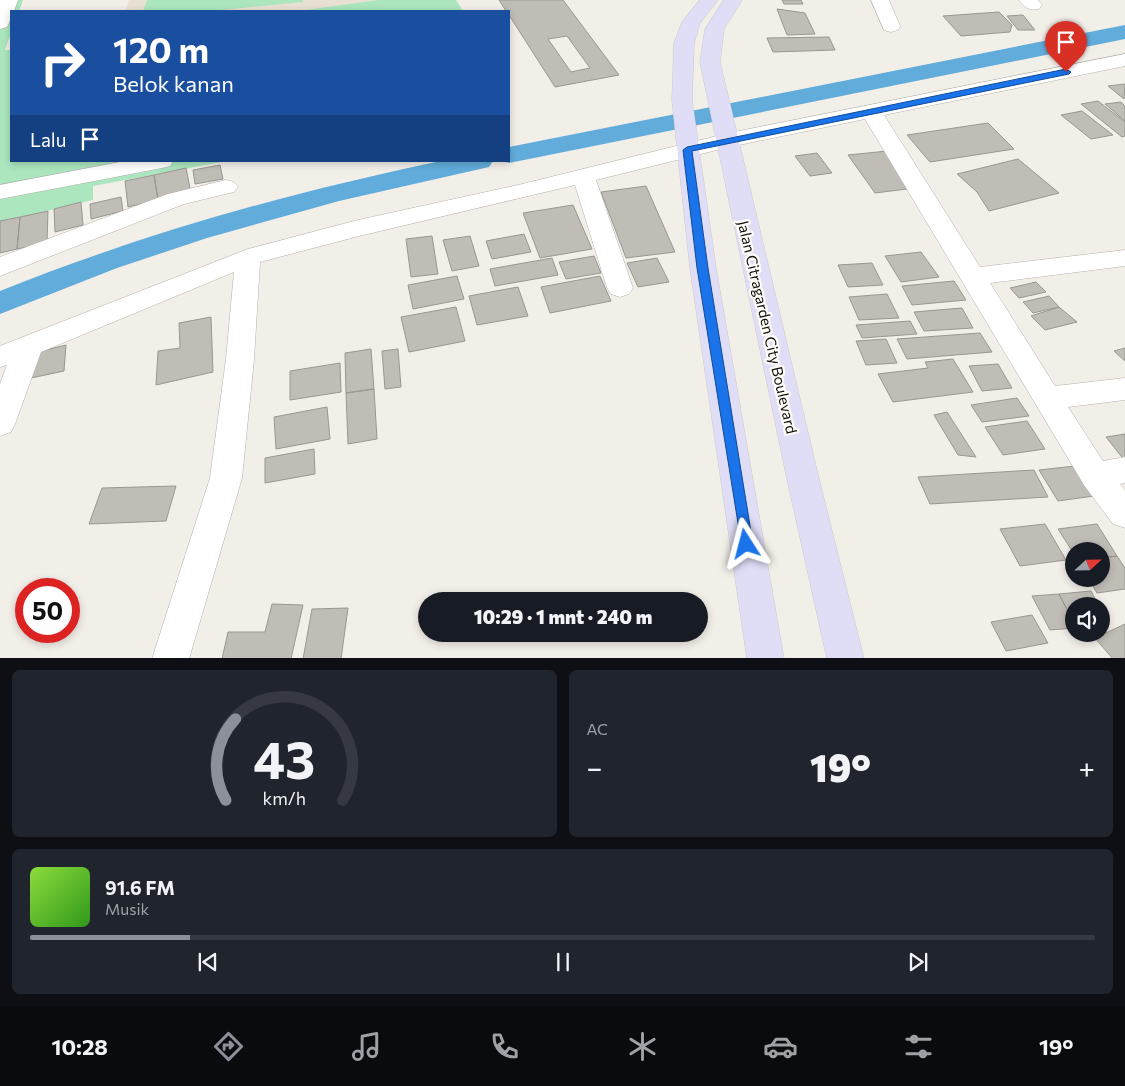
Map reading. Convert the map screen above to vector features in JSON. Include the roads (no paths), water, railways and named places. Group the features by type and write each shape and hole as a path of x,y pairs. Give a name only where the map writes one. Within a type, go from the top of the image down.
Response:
{"main road":[{"path":"709,0 690,22 684,43 682,100 704,278 766,658"},
{"name":"Jalan Citragarden City Boulevard","path":"733,0 720,16 712,34 710,62 745,223 846,658"}],"street":[{"path":"0,23 9,0"},
{"path":"880,0 891,26"},
{"path":"0,358 248,257 358,228 584,177 687,144 871,111 1125,60"},
{"path":"871,111 971,277 1095,476 1125,514"},
{"path":"0,192 157,162"},
{"path":"584,177 620,288"},
{"path":"0,267 139,215 176,199 226,187"},
{"path":"170,658 226,478 240,359 248,257"},
{"path":"971,277 1125,258"},
{"path":"0,424 29,345"},
{"path":"1046,398 1125,389"},
{"path":"1095,476 1125,470"}],"waterway":[{"path":"510,155 1125,32"},
{"path":"0,303 66,276 151,245 244,217 338,193 476,162"}]}
